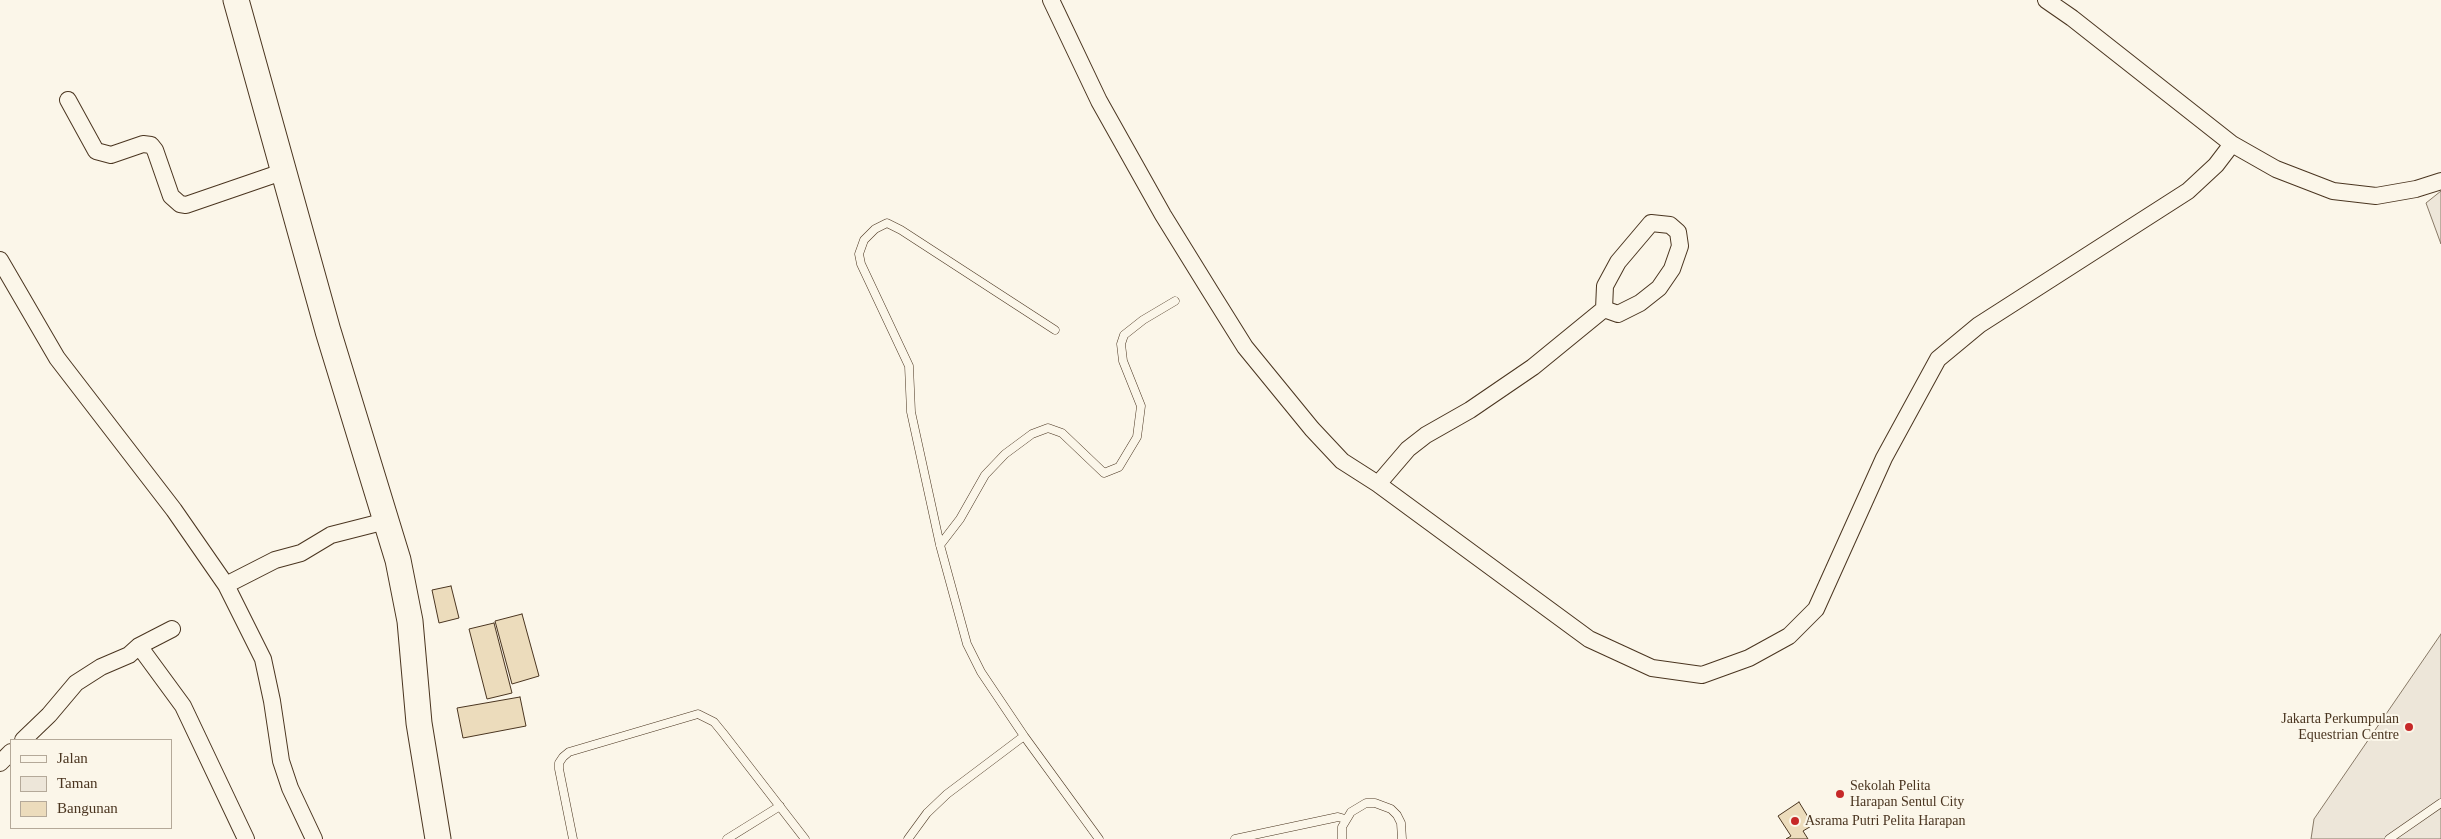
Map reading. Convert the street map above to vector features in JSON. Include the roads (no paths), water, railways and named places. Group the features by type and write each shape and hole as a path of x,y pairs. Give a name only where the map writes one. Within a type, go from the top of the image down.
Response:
{"main road":[{"path":"236,0 328,331 398,560 410,621 420,723 438,839"}],"street":[{"path":"1051,0 1100,101 1158,207 1246,347 1312,430 1342,462 1378,484 1590,639 1652,668 1702,675 1749,658 1789,636 1816,608 1884,458 1938,359 1979,325 2188,191 2216,165 2232,144"},
{"path":"2046,0 2072,18 2232,144 2276,169 2334,191 2376,196 2416,189 2441,181"},
{"path":"68,100 96,150 111,155 143,144 151,146 155,150 171,196 180,204 186,205 285,171"},
{"path":"1378,484 1408,449 1426,435 1470,410 1533,366 1604,308 1605,286 1618,262 1651,223 1670,225 1678,232 1680,246 1672,269 1659,288 1640,303 1618,314 1604,308"},
{"path":"0,260 57,358 174,510 226,585 262,659 272,700 281,761 298,807 314,839"},
{"path":"226,585 275,560 301,553 331,535 386,521"},
{"path":"24,739 49,715 76,684 100,667 129,655 138,646 172,629"},
{"path":"138,646 183,706 246,839"},
{"path":"0,762 10,753"}],"lane":[{"path":"1056,330 901,230 887,223 875,229 864,240 859,254 861,264 909,366 911,412 940,545 967,644 981,672 1024,736 1099,839"},
{"path":"940,545 960,520 985,475 1005,454 1032,434 1048,428 1062,433 1104,473 1119,467 1138,437 1141,406 1123,361 1121,344 1124,335 1143,320 1175,301"},
{"path":"573,839 559,769 559,763 563,757 570,752 698,714 714,722 805,839"},
{"path":"908,839 927,813 947,794 1024,736"},
{"path":"1342,839 1342,827 1346,818 1351,812 1366,803 1383,805 1397,815 1401,823 1402,839"},
{"path":"2389,839 2441,803"},
{"path":"727,839 780,806"},
{"path":"1235,839 1338,817 1346,818"}],"place":[{"name":"Jakarta Perkumpulan Equestrian Centre","path":"2409,727"},
{"name":"Sekolah Pelita Harapan Sentul City","path":"1840,794"},
{"name":"Asrama Putri Pelita Harapan","path":"1795,821"}]}
